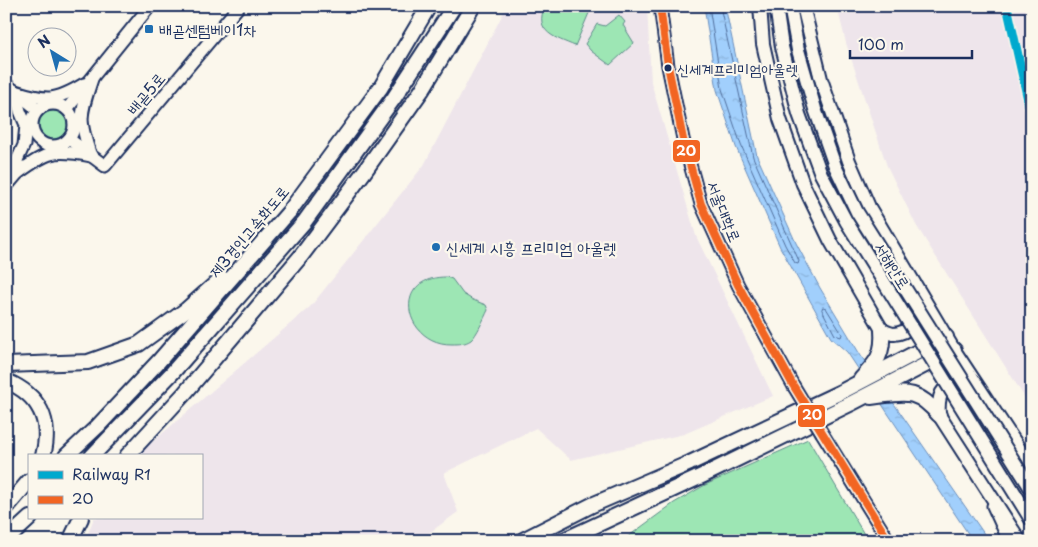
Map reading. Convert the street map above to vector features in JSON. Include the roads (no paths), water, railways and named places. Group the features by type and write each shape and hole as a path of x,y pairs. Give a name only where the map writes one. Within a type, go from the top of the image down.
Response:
{"highway":[{"name":"제3경인고속화도로","path":"68,454 98,426 159,361 289,212 381,87 429,6"},
{"path":"94,454 172,373 305,221 394,98 454,6"},
{"path":"129,454 184,394 301,256 422,90 473,6"},
{"path":"6,365 88,362 139,344 186,310 232,269 289,212"},
{"path":"882,330 886,370"},
{"path":"562,541 850,404 859,391 886,370 946,337"},
{"path":"886,370 954,350"},
{"path":"6,381 33,398 42,412 47,428 47,441 44,454"},
{"path":"521,541 592,505 690,463 841,392 859,391 915,395 928,403 939,415"},
{"path":"6,508 28,482"},
{"path":"6,513 28,492"},
{"path":"6,540 28,520"},
{"path":"70,541 80,520"}],"main road":[{"path":"760,6 763,44 780,119 803,184 830,240 882,330 893,334 905,330 915,323 924,312 925,302"},
{"name":"서해안로","path":"776,6 782,47 799,114 820,174 846,221 1032,520"},
{"name":"서해안로","path":"790,6 798,50 815,109 835,166 857,212 1032,490"},
{"path":"803,6 821,79 848,161 869,207 954,350 1032,468"},
{"path":"980,388 969,381 944,388 938,397 939,415 1020,541"}],"street":[{"path":"67,109 150,6"},
{"name":"배곧5로","path":"69,139 105,166 239,6"},
{"name":"서울대학로","path":"660,6 668,66 683,139 701,204 738,285 793,385 889,541"},
{"path":"11,87 37,98 57,98 92,79"},
{"path":"12,173 51,152 69,152 91,156 81,123 83,108 92,79"},
{"path":"11,87 38,110"},
{"path":"6,187 24,145 26,125 11,87"},
{"path":"12,173 29,148 34,133 33,120 38,110 47,104 54,104 61,105 72,114 74,127 69,139 58,145 50,145 39,140 34,133"},
{"path":"12,173 35,153 50,145"},
{"path":"983,484 1009,541"}],"water":[{"path":"704,6 725,6 757,156 796,243 820,288 861,356 989,541 973,541 847,352 831,338 780,247 736,147 717,90"}],"rail line":[{"name":"R1","path":"1007,6 1032,118"}],"place":[{"name":"배곧센텀베이1차","path":"149,29"},
{"name":"신세계프리미엄아울렛","path":"668,68"},
{"name":"신세계 시흥 프리미엄 아울렛","path":"436,247"}]}
